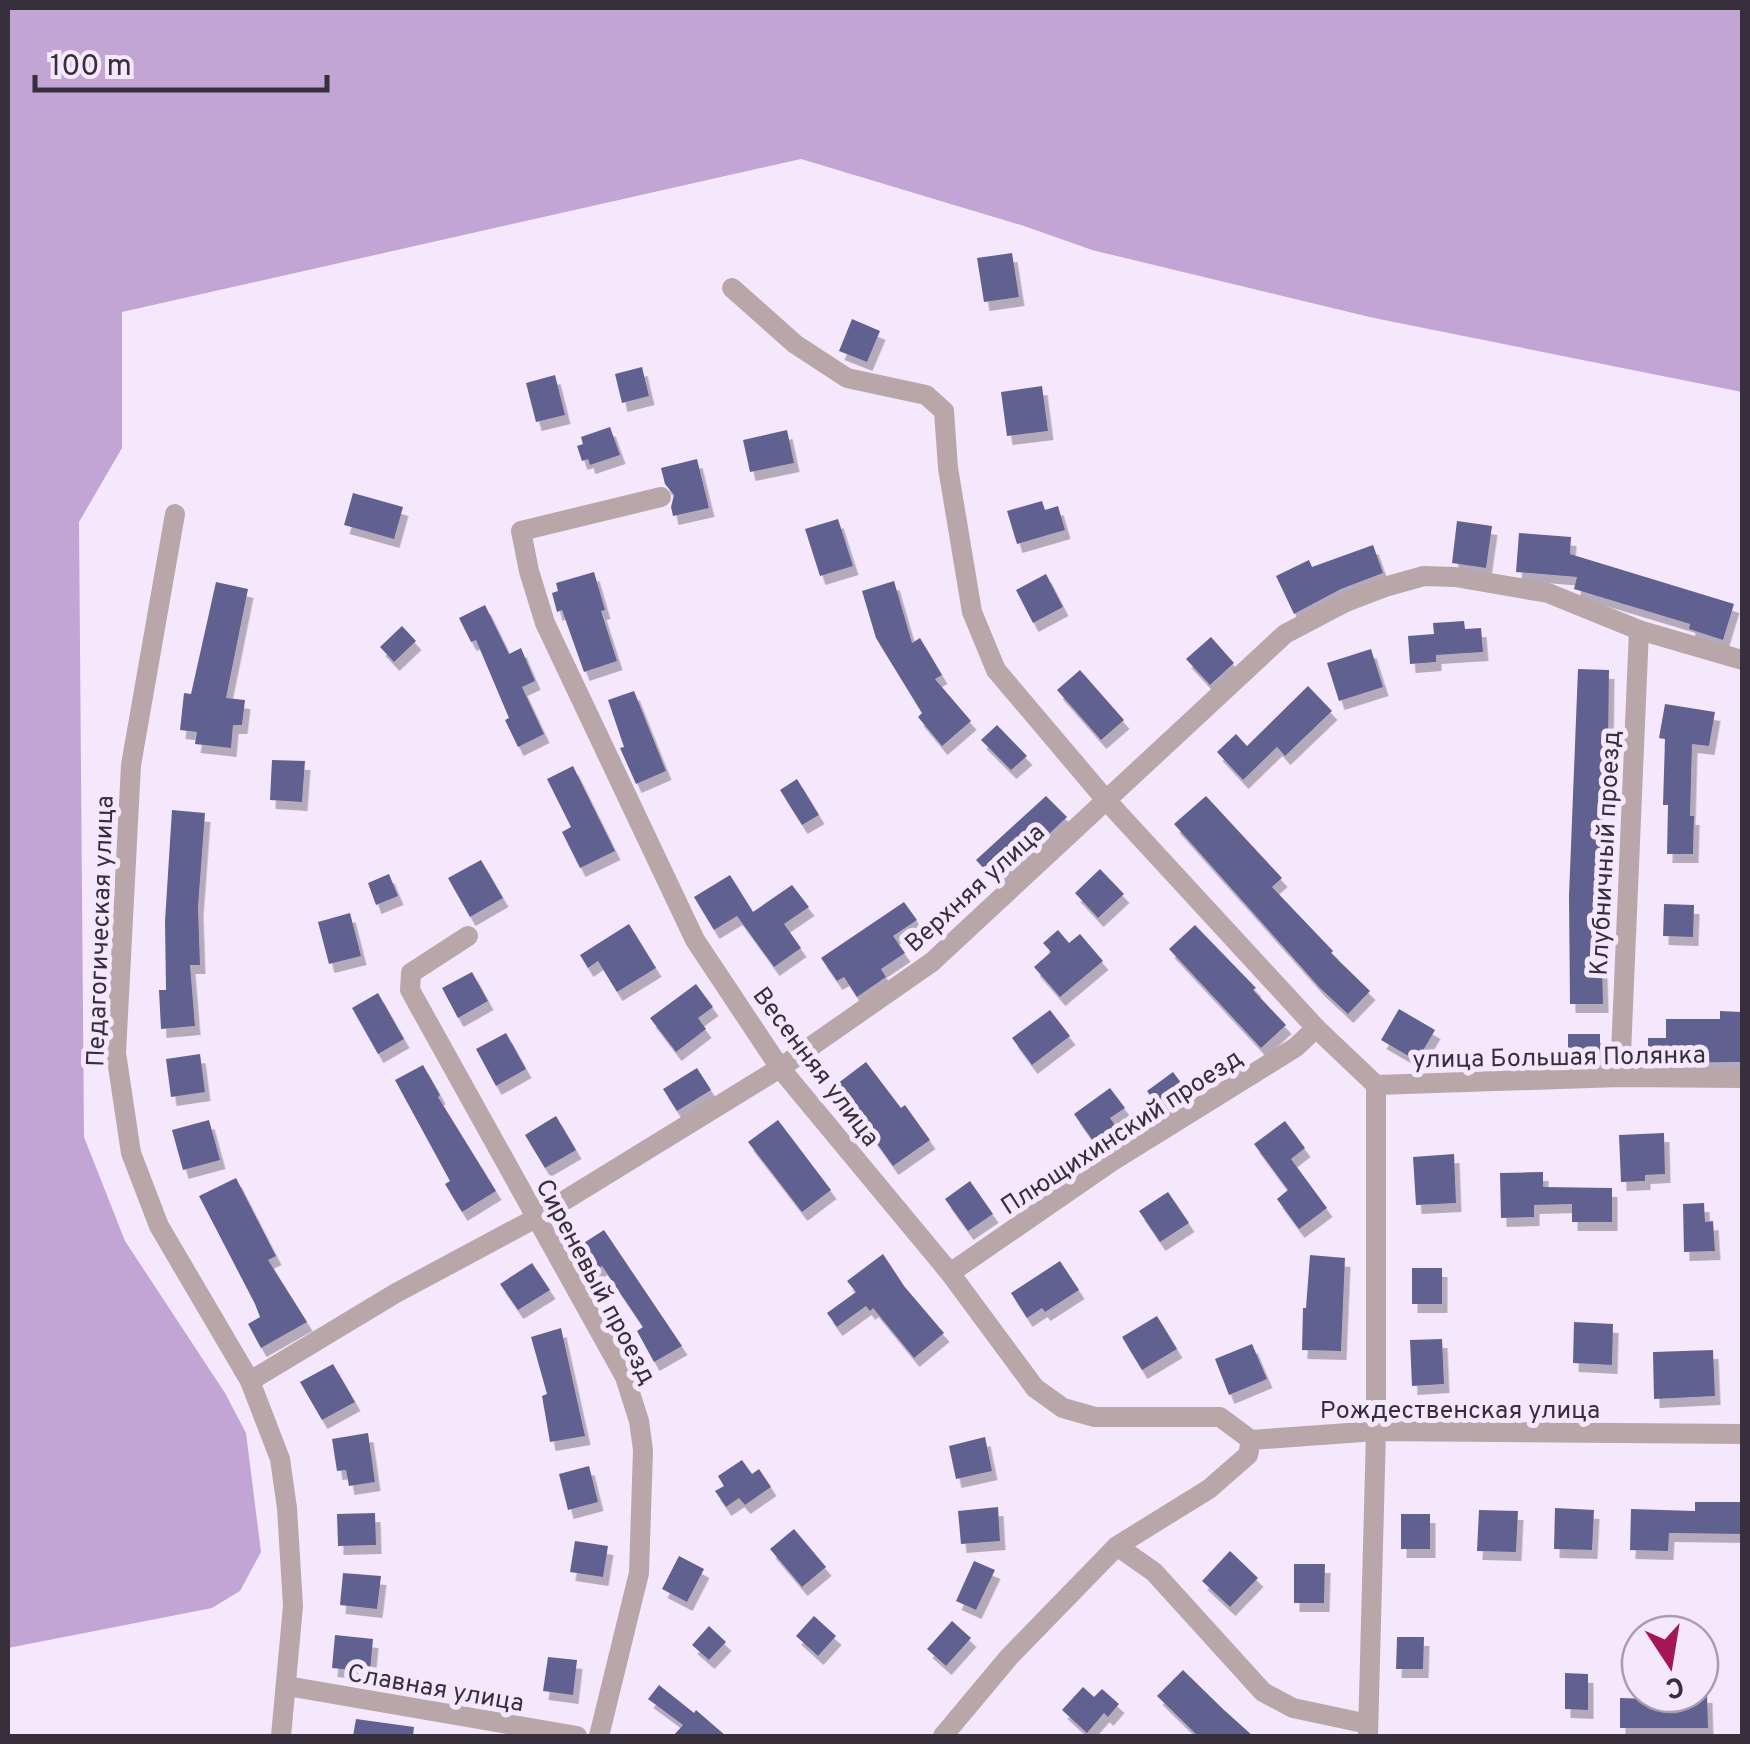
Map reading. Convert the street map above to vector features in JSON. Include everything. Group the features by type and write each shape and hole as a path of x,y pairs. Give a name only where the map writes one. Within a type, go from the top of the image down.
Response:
{"street":[{"path":"732,288 794,344 847,378 926,395 944,411 957,530 972,612 996,670 1106,800 1316,1028 1376,1084 1376,1430 1368,1730 1293,1708 1263,1692 1154,1572 1117,1546"},
{"name":"Весенняя улица","path":"661,497 522,532 545,624 695,940 780,1068 950,1273 1035,1388 1063,1408 1095,1417 1220,1417 1251,1440"},
{"name":"Педагогическая улица","path":"175,514 131,765 116,1053 132,1153 159,1226 250,1381 280,1459 288,1508 292,1606 282,1736"},
{"name":"Верхняя улица","path":"250,1381 396,1293 536,1218 780,1068 950,948 1285,634 1346,602 1424,576 1489,582 1548,593 1639,630 1742,660"},
{"name":"Клубничный проезд","path":"1620,1077 1639,630"},
{"name":"Сиреневый проезд","path":"468,936 411,973 410,990 625,1377 640,1420 643,1450 638,1573 599,1736"},
{"name":"Плющихинский проезд","path":"950,1273 1110,1162 1280,1058 1316,1028"},
{"name":"улица Большая Полянка","path":"1376,1084 1742,1078"},
{"name":"Рождественская улица","path":"1251,1440 1376,1430 1742,1434"},
{"path":"944,1736 1009,1657 1117,1546 1209,1490 1248,1454 1251,1440"},
{"name":"Славная улица","path":"287,1686 577,1736"}],"shaded area":[{"path":"8,8 1742,8 1742,392 1374,318 1092,250 801,159 122,312 122,448 79,522 84,1137 125,1241 225,1393 246,1433 261,1552 240,1591 212,1608 8,1648"}],"building":[{"path":"1012,253 1019,297 984,302 977,258"},
{"path":"852,319 880,331 867,362 839,351"},
{"path":"642,367 649,396 622,403 615,374"},
{"path":"555,375 565,415 536,422 526,383"},
{"path":"1042,386 1048,431 1007,436 1001,392"},
{"path":"610,427 620,455 590,465 588,459 582,461 577,446 583,444 581,437"},
{"path":"787,430 794,463 750,472 743,440"},
{"path":"697,459 709,508 673,516 674,495 665,484 661,468"},
{"path":"353,493 403,507 394,539 344,525"},
{"path":"1042,501 1045,510 1058,506 1065,530 1017,544 1007,511"},
{"path":"838,519 853,566 820,576 805,529"},
{"path":"1457,521 1492,526 1486,568 1452,563"},
{"path":"1519,533 1571,537 1570,554 1734,604 1723,640 1689,629 1690,624 1574,589 1577,577 1516,572"},
{"path":"1373,545 1383,573 1341,589 1294,614 1276,576 1309,560 1312,567"},
{"path":"594,572 617,661 584,672 552,593 558,591 556,583"},
{"path":"1046,574 1063,607 1033,623 1016,590"},
{"path":"894,581 912,643 920,638 942,675 935,679 971,721 942,746 918,717 922,713 876,638 862,591"},
{"path":"216,582 248,589 226,698 245,700 242,725 233,725 231,748 195,744 197,732 180,730 184,693 191,694"},
{"path":"485,605 509,654 521,648 535,681 522,687 544,734 518,747 476,640 471,642 459,618"},
{"path":"1464,621 1465,629 1481,628 1483,652 1436,655 1436,662 1410,664 1408,636 1434,634 1433,623"},
{"path":"402,626 416,641 394,662 380,647"},
{"path":"1211,637 1234,663 1210,685 1186,659"},
{"path":"1371,649 1383,687 1339,701 1327,663"},
{"path":"1578,669 1609,670 1607,832 1604,882 1600,881 1603,1004 1570,1004 1569,896"},
{"path":"1080,670 1124,720 1101,740 1057,690"},
{"path":"1308,686 1332,711 1285,756 1277,747 1243,780 1217,752 1236,734 1247,746"},
{"path":"634,691 666,771 636,784 620,748 624,747 608,700"},
{"path":"1665,704 1715,712 1709,746 1692,744 1693,854 1667,854 1668,805 1663,805 1665,739 1659,738"},
{"path":"997,725 1027,756 1011,770 981,740"},
{"path":"272,760 305,761 302,802 270,800"},
{"path":"573,766 615,851 580,868 562,832 571,827 547,779"},
{"path":"797,779 819,815 802,825 780,790"},
{"path":"1046,796 1067,817 997,883 976,860"},
{"path":"1206,796 1282,878 1272,887 1370,991 1348,1014 1320,988 1174,824"},
{"path":"172,810 205,813 198,907 200,965 190,965 195,1026 161,1029 159,990 166,990 165,921"},
{"path":"481,860 503,898 470,917 448,878"},
{"path":"1100,869 1124,894 1098,918 1075,893"},
{"path":"389,874 398,896 376,905 368,883"},
{"path":"730,875 753,912 792,885 809,907 784,924 801,948 774,967 737,916 714,930 694,897"},
{"path":"904,902 917,920 893,936 905,953 881,969 886,977 857,997 844,977 837,981 821,958"},
{"path":"1664,904 1694,905 1693,937 1663,936"},
{"path":"350,913 361,956 329,964 318,922"},
{"path":"629,924 656,968 617,992 598,961 588,968 580,955"},
{"path":"1195,925 1286,1025 1261,1048 1169,949"},
{"path":"1058,930 1069,943 1080,934 1103,961 1060,997 1034,967 1051,952 1043,943"},
{"path":"472,972 488,1001 458,1018 442,988"},
{"path":"696,984 713,1007 698,1018 706,1029 676,1052 650,1018"},
{"path":"378,993 404,1039 378,1054 352,1008"},
{"path":"1399,1009 1435,1030 1417,1061 1381,1040"},
{"path":"1050,1010 1070,1036 1032,1065 1012,1038"},
{"path":"1720,1011 1742,1012 1742,1062 1648,1063 1648,1038 1666,1038 1666,1019 1720,1019"},
{"path":"506,1033 526,1069 496,1086 476,1049"},
{"path":"1568,1034 1600,1034 1600,1061 1568,1061"},
{"path":"200,1054 205,1092 171,1097 166,1059"},
{"path":"866,1062 930,1140 893,1166 833,1087"},
{"path":"423,1065 438,1097 496,1191 462,1212 445,1184 450,1181 395,1080"},
{"path":"697,1068 711,1090 677,1111 663,1089"},
{"path":"1173,1072 1191,1096 1163,1113 1147,1091"},
{"path":"1110,1088 1125,1108 1110,1118 1120,1132 1098,1148 1074,1114"},
{"path":"556,1116 576,1150 545,1168 525,1135"},
{"path":"209,1120 220,1160 183,1170 172,1130"},
{"path":"778,1120 831,1190 802,1212 748,1142"},
{"path":"1285,1121 1305,1148 1291,1159 1327,1208 1299,1229 1277,1199 1288,1190 1254,1144"},
{"path":"1664,1133 1665,1174 1645,1175 1645,1181 1621,1182 1619,1135"},
{"path":"1454,1154 1456,1203 1416,1205 1413,1157"},
{"path":"1543,1172 1543,1187 1612,1188 1612,1222 1572,1222 1572,1204 1534,1205 1534,1217 1501,1218 1500,1173"},
{"path":"236,1178 276,1256 268,1260 307,1322 261,1348 248,1324 260,1317 255,1304 199,1196"},
{"path":"970,1181 993,1214 968,1231 945,1199"},
{"path":"1168,1192 1189,1223 1160,1242 1139,1211"},
{"path":"1704,1203 1705,1222 1713,1221 1715,1251 1684,1252 1683,1204"},
{"path":"604,1230 682,1346 654,1362 637,1331 643,1327 602,1266 595,1270 579,1246"},
{"path":"883,1254 944,1333 914,1358 873,1308 870,1311 866,1306 837,1327 827,1313 856,1292 847,1281"},
{"path":"1310,1255 1345,1258 1341,1351 1302,1350"},
{"path":"1060,1261 1079,1290 1045,1312 1042,1308 1027,1318 1011,1293"},
{"path":"532,1263 550,1290 518,1310 500,1284"},
{"path":"1412,1268 1442,1268 1442,1304 1412,1304"},
{"path":"1157,1316 1177,1349 1142,1370 1122,1337"},
{"path":"1574,1322 1613,1324 1612,1365 1573,1363"},
{"path":"561,1328 585,1436 550,1442 542,1396 547,1394 531,1337"},
{"path":"1442,1339 1444,1384 1412,1386 1410,1340"},
{"path":"1252,1344 1267,1379 1229,1395 1215,1359"},
{"path":"1713,1350 1715,1396 1654,1399 1653,1352"},
{"path":"333,1364 355,1402 322,1420 300,1382"},
{"path":"368,1433 375,1482 349,1486 346,1470 337,1471 332,1439"},
{"path":"985,1437 992,1471 956,1479 949,1446"},
{"path":"742,1460 752,1474 759,1469 771,1487 745,1505 739,1498 726,1507 715,1491 724,1486 718,1476"},
{"path":"589,1466 598,1502 568,1510 559,1474"},
{"path":"1695,1502 1742,1502 1742,1534 1669,1533 1668,1551 1630,1550 1631,1509 1695,1511"},
{"path":"998,1507 1000,1541 961,1544 958,1511"},
{"path":"1555,1508 1594,1510 1592,1550 1554,1549"},
{"path":"1479,1510 1518,1511 1516,1552 1477,1551"},
{"path":"375,1513 376,1545 338,1546 337,1514"},
{"path":"1401,1514 1430,1514 1430,1549 1401,1549"},
{"path":"794,1529 826,1567 802,1587 770,1549"},
{"path":"575,1541 608,1546 603,1577 570,1572"},
{"path":"1230,1551 1258,1578 1230,1607 1202,1581"},
{"path":"679,1556 704,1569 687,1602 662,1589"},
{"path":"974,1561 995,1570 976,1610 956,1601"},
{"path":"1294,1564 1325,1564 1324,1603 1294,1603"},
{"path":"343,1573 381,1576 377,1609 340,1605"},
{"path":"814,1616 836,1636 818,1656 796,1636"},
{"path":"952,1621 971,1638 946,1666 927,1649"},
{"path":"709,1626 726,1642 709,1660 692,1645"},
{"path":"335,1635 373,1639 370,1672 332,1668"},
{"path":"1397,1637 1424,1637 1423,1669 1396,1669"},
{"path":"548,1657 577,1660 573,1695 543,1691"},
{"path":"1183,1670 1253,1736 1198,1736 1157,1696"},
{"path":"1565,1673 1588,1674 1588,1710 1565,1709"},
{"path":"659,1685 726,1736 673,1736 683,1725 648,1699"},
{"path":"1083,1687 1094,1697 1102,1689 1119,1704 1108,1717 1104,1713 1087,1733 1062,1710"},
{"path":"1620,1714 1708,1714 1708,1728 1620,1728"},
{"path":"356,1719 414,1727 413,1736 353,1736"}]}
